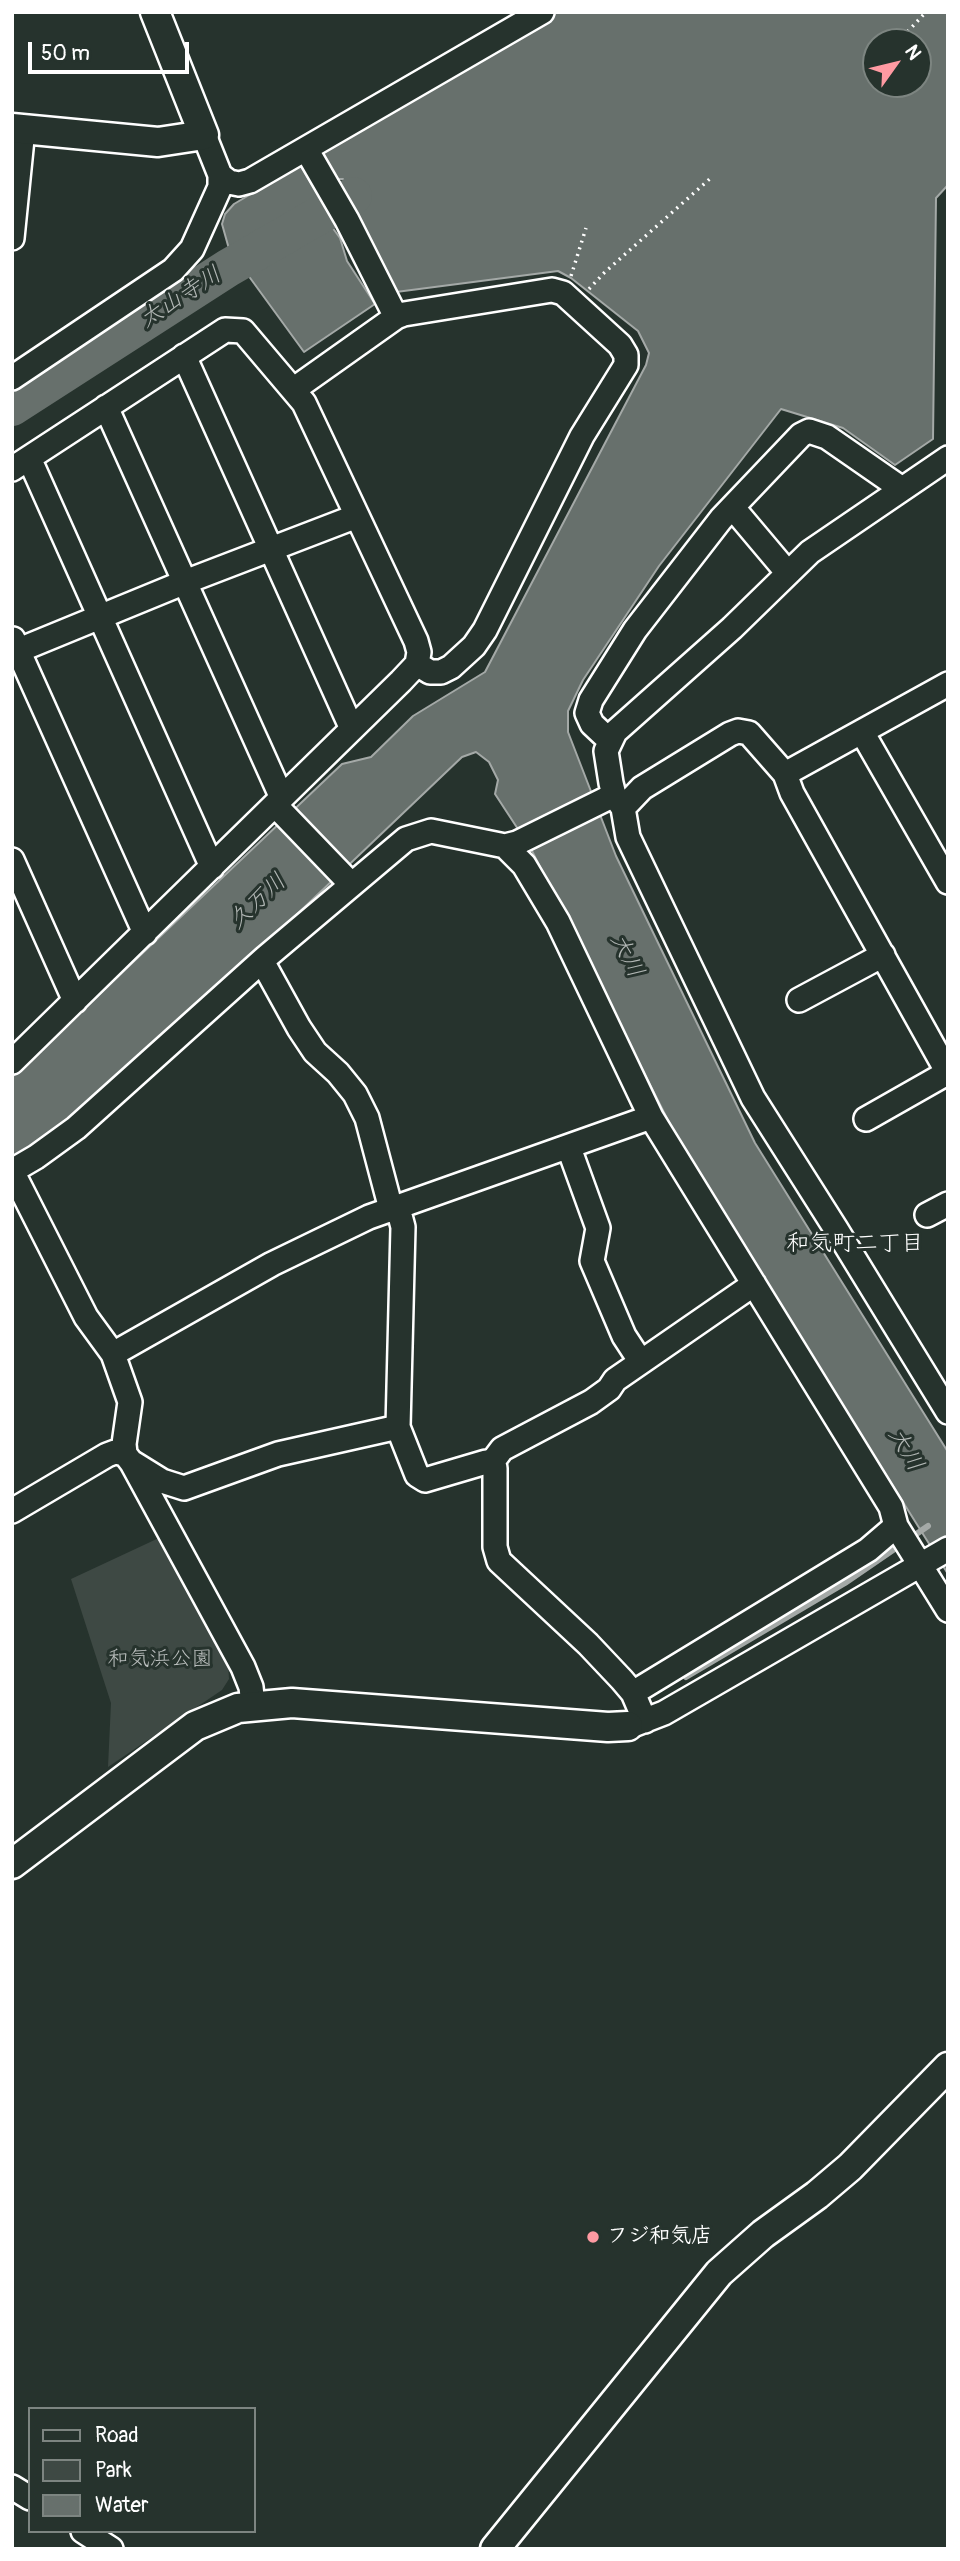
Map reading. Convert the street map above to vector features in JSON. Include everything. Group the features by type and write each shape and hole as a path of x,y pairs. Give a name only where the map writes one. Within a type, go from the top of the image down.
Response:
{"street":[{"path":"155,12 220,175 229,182 239,184 250,181 542,12"},
{"path":"12,238 18,129 158,142 204,135"},
{"path":"306,149 347,220 396,317"},
{"path":"12,378 173,270 192,249 216,197 220,175"},
{"path":"293,390 396,317 552,290 563,293 620,345 626,355 626,365 582,436 485,630 474,646 451,667 441,672 430,672 417,664"},
{"path":"12,1062 212,866 280,806 417,664 419,652 416,641 304,403 243,331 225,330 21,464 100,616 212,866"},
{"path":"184,356 352,729"},
{"path":"106,407 185,582 280,806 347,880"},
{"path":"609,740 592,724 587,713 592,700 635,630 721,519 801,435 809,431 827,437 902,489"},
{"path":"948,458 810,552 732,628 615,732 606,751 614,801 628,837 753,1098 940,1385 948,1412"},
{"path":"739,515 787,572"},
{"path":"145,933 14,647 357,516"},
{"path":"785,774 946,690"},
{"path":"253,1705 251,1687 243,1667 128,1459 124,1444 130,1402 113,1354 86,1317 12,1171 76,1128 262,961 347,880 406,838 431,831 511,844 642,788 738,731 749,733 785,774 792,793 948,1073 866,1119"},
{"path":"862,732 948,882"},
{"path":"511,844 558,922 651,1117 891,1507 898,1529 948,1609"},
{"path":"12,860 75,1001"},
{"path":"799,1000 883,955"},
{"path":"262,961 299,1028 316,1052 355,1094 366,1118 402,1227 398,1427 417,1475 425,1479 486,1462 495,1468 495,1547 499,1561 588,1644 633,1693 636,1723"},
{"path":"113,1354 272,1264 395,1208 651,1117"},
{"path":"569,1148 598,1228 592,1261 624,1335 641,1362"},
{"path":"927,1215 948,1204"},
{"path":"490,1465 502,1449 591,1402 609,1389 615,1380 754,1284"},
{"path":"162,1519 166,1506 184,1488 278,1454 398,1427"},
{"path":"12,1511 115,1452 162,1481 184,1488"},
{"path":"633,1693 898,1529"},
{"path":"12,1864 195,1726 218,1715 253,1705 292,1703 608,1727 636,1723 664,1713 920,1561 948,1549"},
{"path":"495,2549 719,2273 763,2234 850,2167 948,2067"},
{"path":"12,2487 28,2497"},
{"path":"86,2533 111,2549"}],"path":[{"path":"911,28 926,12"},
{"path":"587,290 713,176"},
{"path":"571,278 586,228"}],"green space":[{"name":"和気浜公園","path":"161,1537 228,1663 229,1679 222,1690 108,1767 111,1703 71,1579"}],"water":[{"path":"558,12 948,12 948,185 936,198 933,439 895,465 843,428 781,409 659,566 583,680 568,711 568,732 616,856 755,1143 948,1452 948,1574 685,1154 531,849 495,794 498,780 489,762 476,752 462,757 185,1021 45,1139 12,1158 12,1077 342,764 371,757 413,716 485,672 646,365 649,353 638,331 571,278 558,271 396,292 352,216 361,209 343,179 333,179 319,154"},
{"path":"300,165 320,198 325,196 338,222 332,227 340,238 347,261 375,304 304,352 229,249 222,224 225,214 234,204"}],"waterway":[{"name":"太山寺川","path":"12,407 228,268 353,196"},
{"path":"686,1677 845,1583 928,1526"}],"place":[{"name":"フジ和気店","path":"593,2237"}],"district":[{"name":"和気町二丁目","path":"855,1244"}],"water label":[{"name":"久万川","path":"258,902"},
{"name":"大川","path":"626,956"},
{"name":"大川","path":"905,1450"}]}
